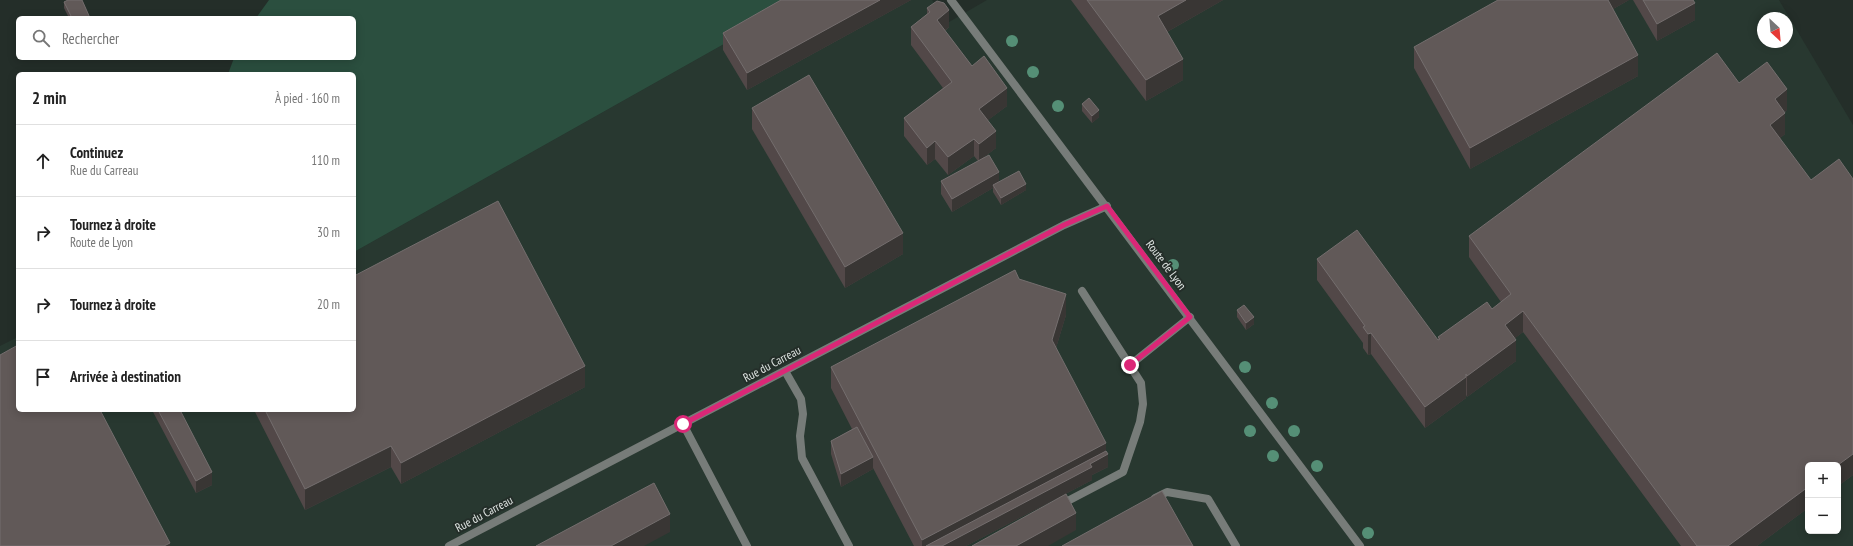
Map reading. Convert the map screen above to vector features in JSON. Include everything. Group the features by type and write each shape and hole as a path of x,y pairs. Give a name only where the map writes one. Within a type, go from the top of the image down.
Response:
{"street":[{"name":"Route de Lyon","path":"951,0 1107,206 1360,546"},
{"name":"Rue du Carreau","path":"449,546 1064,225 1107,206"},
{"path":"1053,509 1123,472 1140,422 1143,404 1142,383 1082,290"},
{"path":"1130,365 1190,317"},
{"path":"785,370 801,399 804,414 800,436 802,458 849,546"},
{"path":"683,424 747,546"},
{"path":"1147,502 1167,492 1208,499 1236,546"}],"shaded area":[{"path":"802,0 932,0 949,22 987,0 1779,0 1786,12 1757,12 1757,48 1793,48 1793,24 1853,125 1853,546 0,546 0,346 16,338 16,412 356,412 356,251"}],"green space":[{"path":"269,0 802,0 356,251 356,72 229,72 233,60 356,60 356,16 257,16"}],"building":[{"path":"68,0 82,0 89,16 71,16 64,2"},
{"path":"781,0 880,0 747,73 723,33"},
{"path":"1087,0 1186,0 1158,16 1183,59 1146,80"},
{"path":"1498,0 1608,0 1638,55 1470,148 1414,47"},
{"path":"1643,0 1693,0 1695,3 1657,24"},
{"path":"937,1 944,3 949,10 937,20 972,66 984,56 1007,88 979,109 996,131 979,144 974,139 948,157 935,141 927,148 904,118 952,82 911,27 930,12 927,8"},
{"path":"1717,53 1739,83 1767,62 1787,89 1775,99 1785,113 1770,125 1811,180 1839,159 1853,179 1853,454 1841,463 1805,462 1805,489 1728,546 1697,546 1523,311 1505,325 1516,340 1467,376 1466,374 1466,377 1425,407 1371,333 1368,334 1363,327 1365,326 1317,259 1357,230 1438,340 1440,339 1438,337 1487,302 1492,309 1511,294 1469,236"},
{"path":"809,75 903,233 845,267 752,108"},
{"path":"1089,98 1099,110 1092,116 1082,104"},
{"path":"989,155 999,172 952,199 941,181"},
{"path":"1019,171 1026,184 1001,198 993,185"},
{"path":"498,201 585,366 401,463 391,446 305,489 266,412 356,412 356,275"},
{"path":"1015,270 1019,279 1066,294 1052,340 1106,443 922,540 831,367"},
{"path":"1244,305 1254,317 1246,323 1237,310"},
{"path":"16,346 16,412 101,412 170,543 164,546 0,546 0,355"},
{"path":"159,412 181,412 212,472 196,481"},
{"path":"857,427 873,457 841,474 831,441"},
{"path":"1106,451 1108,454 1090,464 1092,467 942,546 926,546"},
{"path":"654,483 670,514 611,546 536,546"},
{"path":"1162,491 1193,546 1062,546"},
{"path":"1066,494 1076,513 1016,546 972,546"}],"route":[{"path":"683,424 1064,225 1107,206 1190,317 1130,365"}]}
